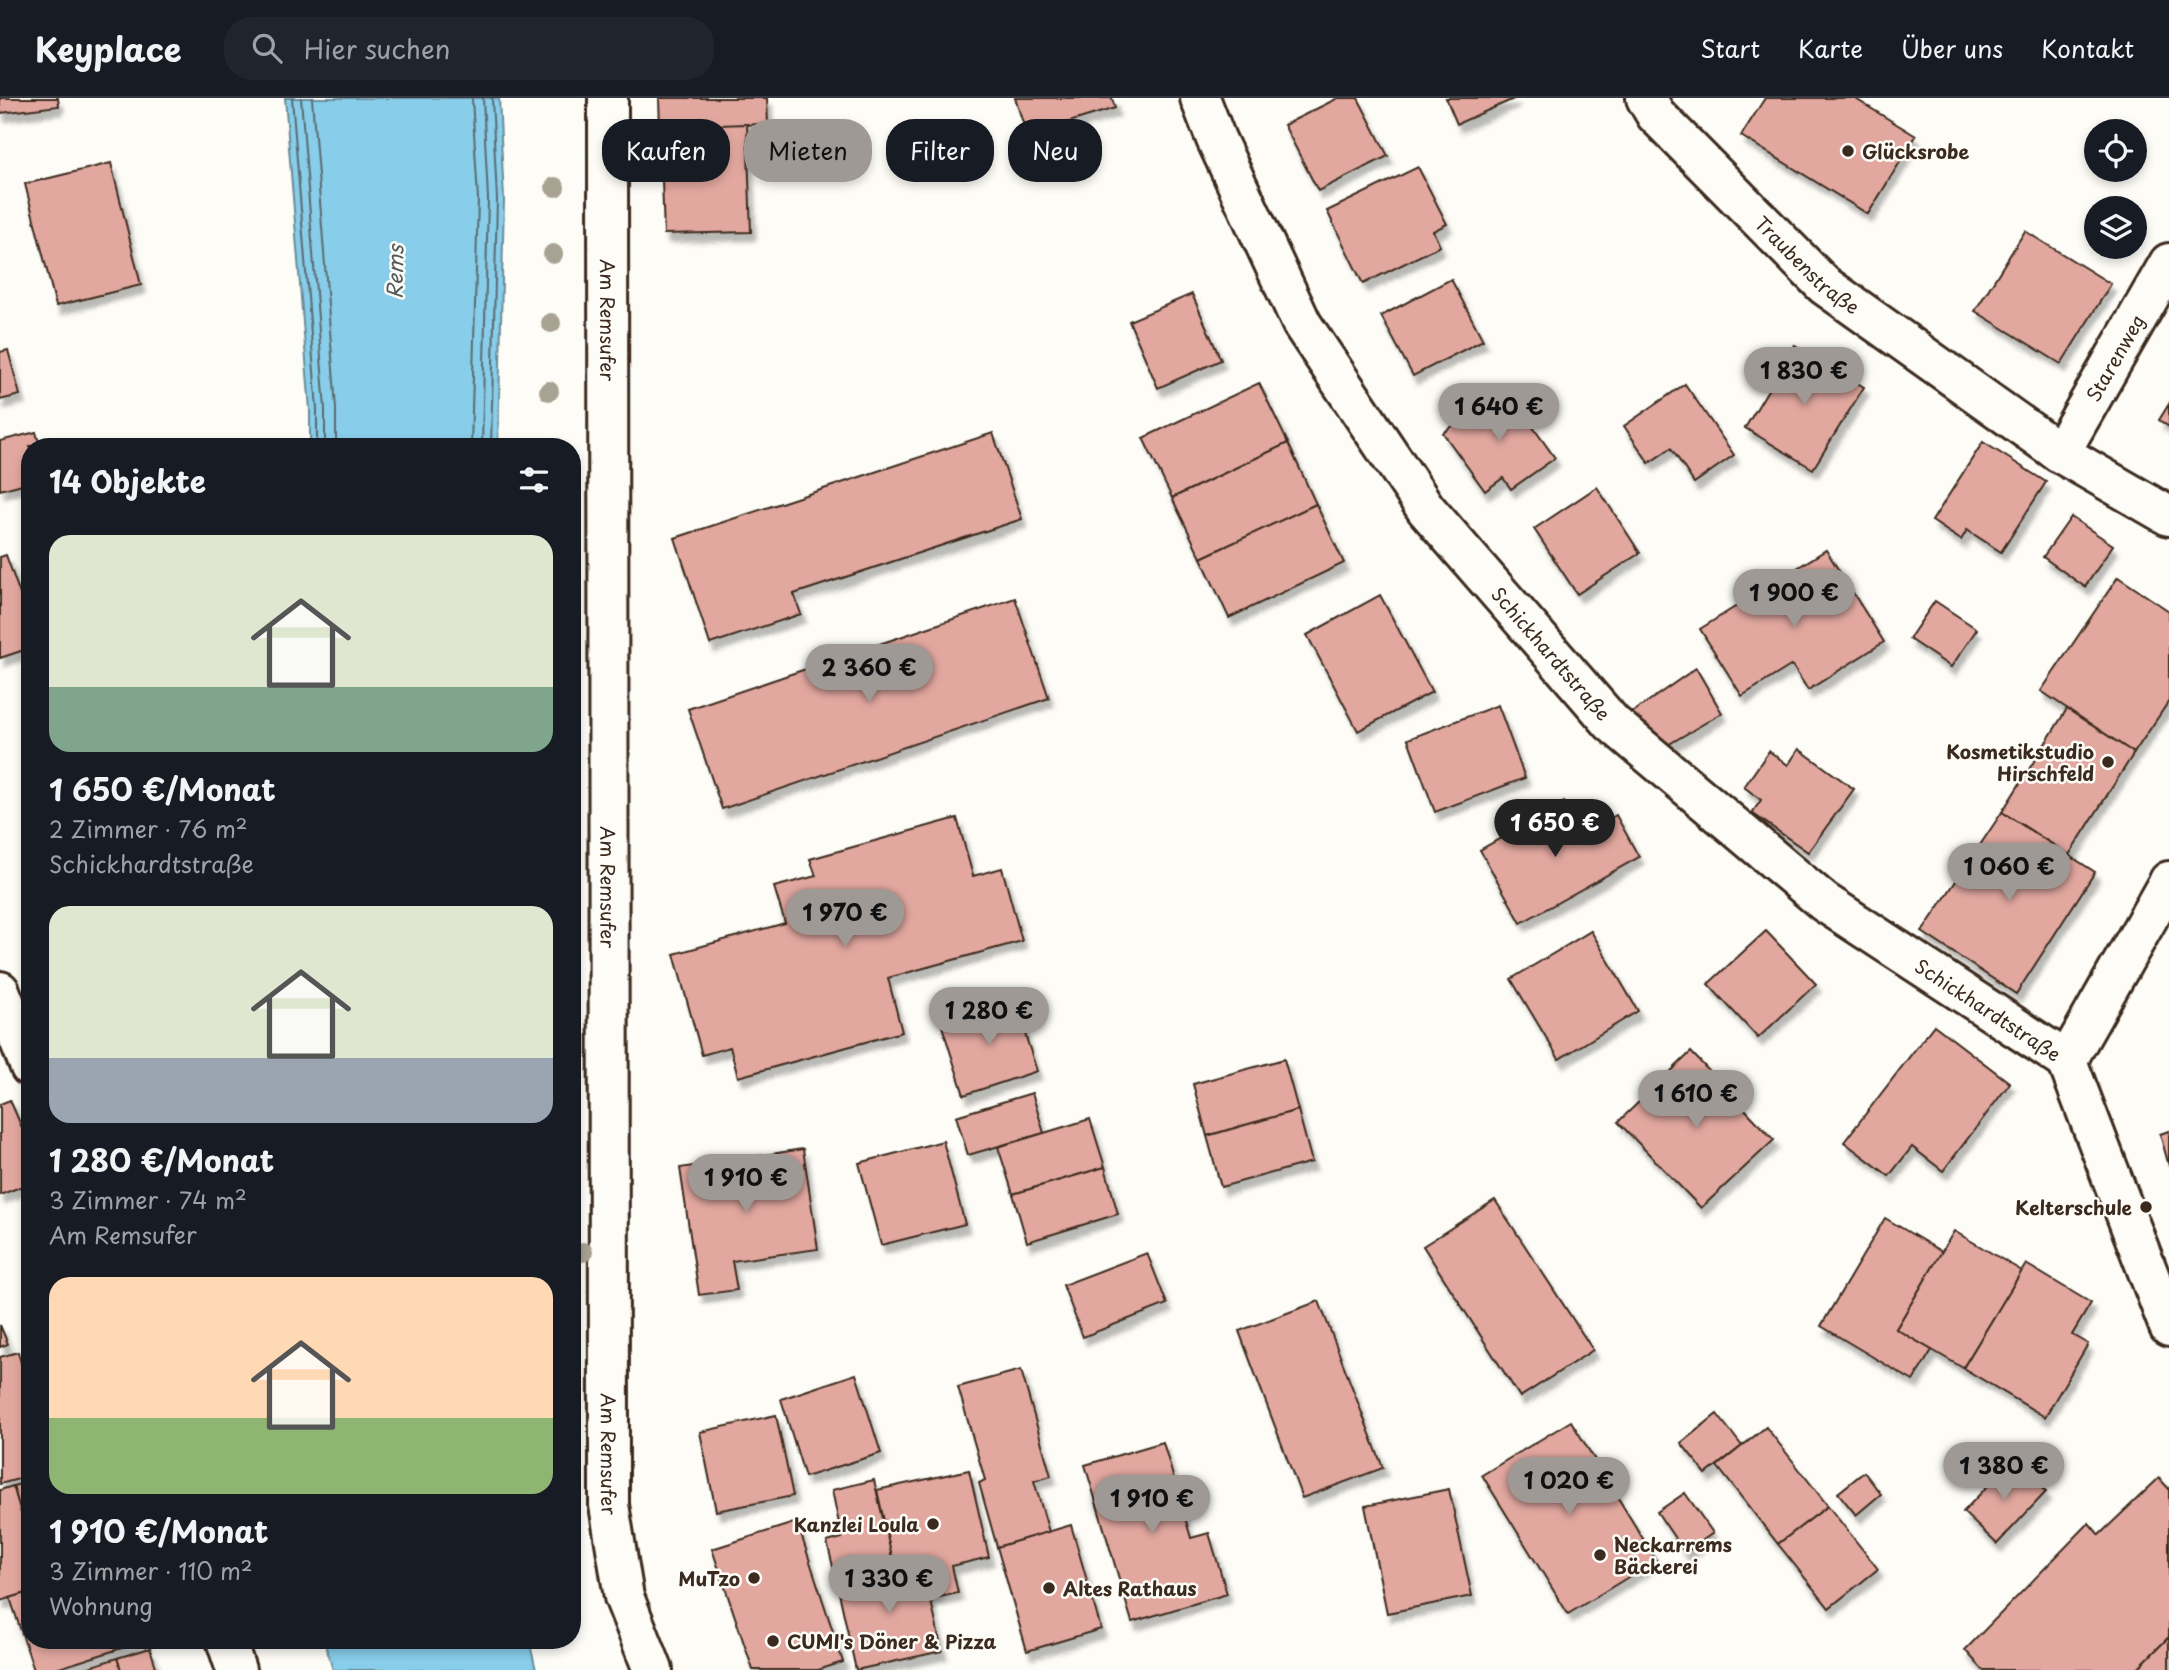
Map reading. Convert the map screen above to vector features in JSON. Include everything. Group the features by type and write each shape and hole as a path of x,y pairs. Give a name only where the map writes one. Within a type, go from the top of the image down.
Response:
{"street":[{"name":"Am Remsufer","path":"608,98 609,1505 624,1597 653,1670"},
{"name":"Schickhardtstraße","path":"1200,98 1216,139 1302,324 1426,509 1612,723 1824,902 2067,1061"},
{"name":"Traubenstraße","path":"1656,104 1824,285 2060,453 2169,516"},
{"name":"Starenweg","path":"2060,453 2169,263"},
{"path":"2169,881 2067,1061 2169,1327"},
{"path":"0,991 21,1044"},
{"path":"229,1649 236,1670"}],"water":[{"name":"Rems","path":"285,98 499,98 504,199 498,438 310,438"},
{"path":"327,1649 531,1649 536,1670 333,1670"}],"building":[{"path":"0,98 58,98 59,106 0,113"},
{"path":"659,98 767,98 768,119 744,119 744,125 730,125 730,119 660,119"},
{"path":"1015,98 1112,98 1115,108 1079,119 1022,119"},
{"path":"1338,98 1358,98 1388,156 1318,191 1284,125"},
{"path":"1446,98 1516,98 1457,124"},
{"path":"1765,98 1854,98 1916,136 1868,214 1741,136"},
{"path":"744,124 744,182 749,182 751,232 664,234 662,182 730,182 730,125"},
{"path":"111,163 141,285 56,306 25,184"},
{"path":"1418,167 1447,224 1433,231 1440,246 1363,284 1327,211"},
{"path":"2025,231 2111,284 2061,364 1975,311"},
{"path":"1451,279 1483,340 1413,376 1381,316"},
{"path":"1192,294 1221,360 1158,388 1129,321"},
{"path":"1795,345 1864,387 1813,469 1745,428"},
{"path":"8,350 20,395 0,400 0,352"},
{"path":"1259,383 1288,443 1172,498 1143,438"},
{"path":"1685,384 1734,455 1694,483 1671,448 1649,463 1624,426"},
{"path":"1505,388 1555,458 1511,489 1503,478 1485,491 1443,433"},
{"path":"2169,404 2169,427 2159,420"},
{"path":"36,432 38,438 21,438 21,484 0,490 0,441"},
{"path":"993,433 1022,519 794,594 801,614 710,644 675,538"},
{"path":"1983,442 2046,482 2001,552 1967,530 1961,540 1932,521"},
{"path":"1288,443 1316,504 1201,558 1172,498"},
{"path":"1597,487 1640,553 1577,594 1534,529"},
{"path":"1316,504 1344,563 1229,618 1201,558"},
{"path":"2071,517 2113,545 2085,587 2043,557"},
{"path":"1826,550 1884,642 1808,690 1792,665 1742,696 1700,629"},
{"path":"6,555 21,597 21,651 0,658 0,557"},
{"path":"2118,577 2169,611 2169,701 2134,753 2041,691"},
{"path":"1380,595 1432,692 1358,731 1307,635"},
{"path":"1015,598 1049,698 722,809 688,709"},
{"path":"1935,601 1977,629 1951,667 1909,639"},
{"path":"1696,668 1722,713 1659,750 1623,719"},
{"path":"1498,705 1525,778 1435,812 1408,739"},
{"path":"2067,709 2134,753 2069,855 2002,812"},
{"path":"1799,749 1854,789 1808,852 1752,813 1761,800 1744,787 1769,751 1788,765"},
{"path":"1564,802 1582,834 1616,815 1639,857 1521,923 1480,850"},
{"path":"2002,812 2095,872 2016,994 1922,932"},
{"path":"957,818 973,876 1002,868 1022,941 888,978 902,1032 738,1077 730,1047 702,1055 674,954 785,923 774,887 816,876 810,859"},
{"path":"1591,931 1638,1011 1559,1059 1511,979"},
{"path":"1766,931 1816,984 1758,1038 1708,984"},
{"path":"1014,1000 1037,1071 964,1095 941,1023"},
{"path":"1934,1025 2010,1083 1943,1171 1912,1147 1889,1176 1844,1142"},
{"path":"1691,1052 1774,1140 1701,1208 1618,1122"},
{"path":"1284,1059 1298,1110 1207,1136 1193,1084"},
{"path":"1032,1093 1044,1133 968,1155 956,1116"},
{"path":"10,1100 21,1125 21,1187 0,1195 0,1104"},
{"path":"1298,1110 1312,1162 1221,1187 1207,1136"},
{"path":"1090,1119 1105,1167 1013,1194 998,1147"},
{"path":"2169,1131 2169,1166 2160,1134"},
{"path":"943,1141 965,1224 881,1245 859,1163"},
{"path":"803,1149 818,1249 732,1261 737,1290 699,1295 680,1168"},
{"path":"1105,1167 1118,1214 1027,1242 1013,1194"},
{"path":"1495,1200 1593,1350 1520,1397 1423,1246"},
{"path":"1885,1218 1942,1252 1896,1329 1932,1350 1913,1381 1821,1326"},
{"path":"1954,1231 2022,1271 1963,1368 1896,1329"},
{"path":"1147,1253 1167,1304 1083,1337 1063,1285"},
{"path":"2026,1264 2091,1303 2072,1335 2088,1344 2045,1417 1963,1368"},
{"path":"1319,1301 1383,1468 1302,1498 1239,1331"},
{"path":"0,1325 8,1344 0,1347"},
{"path":"18,1352 21,1362 21,1478 0,1484 0,1357"},
{"path":"1021,1370 1051,1476 1034,1481 1049,1532 997,1547 979,1483 985,1480 958,1387"},
{"path":"856,1374 881,1453 805,1477 781,1399"},
{"path":"1717,1414 1742,1446 1706,1474 1681,1443"},
{"path":"776,1415 793,1496 716,1511 700,1432"},
{"path":"1571,1421 1656,1560 1568,1614 1482,1475"},
{"path":"1766,1427 1828,1506 1778,1544 1717,1466"},
{"path":"1163,1442 1191,1538 1209,1533 1227,1594 1132,1622 1085,1465"},
{"path":"2012,1460 2046,1492 1997,1544 1963,1512"},
{"name":"Kanzlei Loula","path":"969,1470 989,1557 952,1566 958,1593 930,1599 922,1560 894,1566 877,1490"},
{"path":"1864,1472 1881,1494 1856,1515 1838,1493"},
{"path":"2159,1478 2169,1489 2169,1637 2136,1670 1983,1670 1965,1650 2089,1523 2099,1535"},
{"path":"874,1480 894,1566 836,1579 827,1542 842,1538 832,1490"},
{"path":"21,1484 21,1512 13,1486"},
{"path":"13,1486 21,1512 21,1595 0,1601 0,1490"},
{"path":"1449,1489 1472,1596 1387,1613 1365,1506"},
{"path":"1685,1493 1713,1533 1685,1553 1657,1512"},
{"path":"1828,1506 1878,1569 1829,1608 1778,1544"},
{"path":"797,1522 843,1662 818,1670 753,1670 712,1549"},
{"name":"Altes Rathaus","path":"1071,1525 1101,1629 1027,1651 997,1547"},
{"path":"922,1560 942,1651 856,1670 836,1579"},
{"path":"21,1595 21,1631 10,1598"},
{"path":"2169,1637 2169,1670 2136,1670"},
{"path":"27,1649 119,1649 53,1670 34,1670"},
{"path":"150,1649 157,1670 121,1670 117,1658"},
{"path":"117,1658 121,1670 80,1670"}],"place":[{"name":"Glücksrobe","path":"1848,151"},
{"name":"Kosmetikstudio Hirschfeld","path":"2108,762"},
{"name":"Kelterschule","path":"2146,1207"},
{"name":"Kanzlei Loula","path":"933,1524"},
{"name":"Neckarrems Bäckerei","path":"1600,1555"},
{"name":"MuTzo","path":"754,1578"},
{"name":"Altes Rathaus","path":"1049,1588"},
{"name":"CUMI's Döner & Pizza","path":"773,1641"}]}
